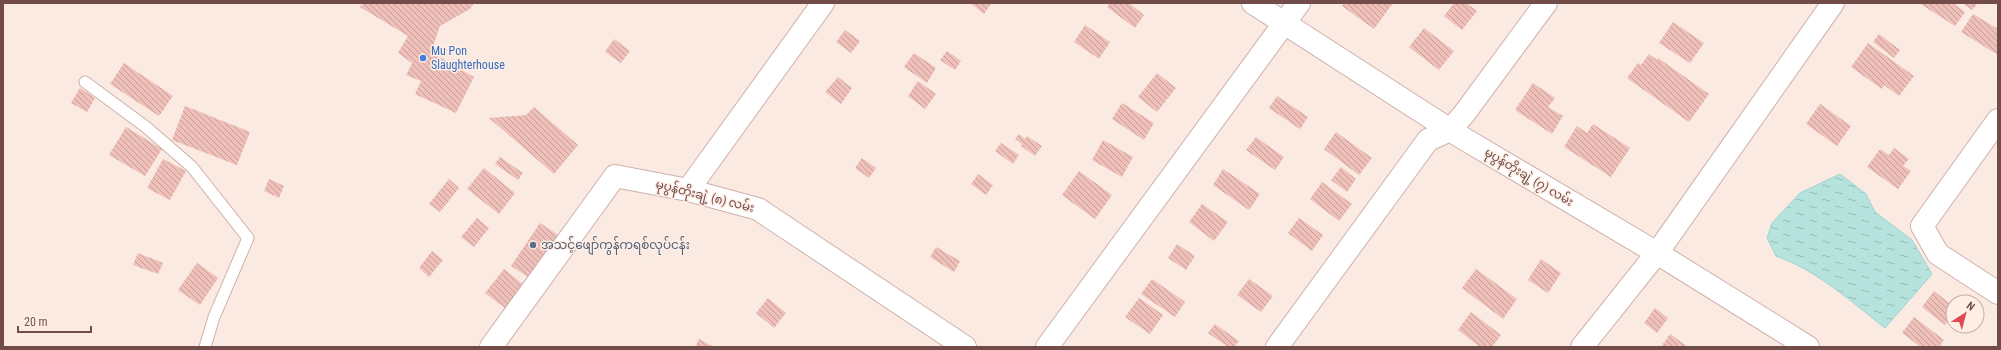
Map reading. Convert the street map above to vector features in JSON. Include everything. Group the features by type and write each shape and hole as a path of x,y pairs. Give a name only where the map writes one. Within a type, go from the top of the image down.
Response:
{"street":[{"path":"688,190 823,3"},
{"name":"မုပွန်တိုးချဲ့ (၇) လမ်း","path":"1253,3 1450,130 1657,253 1808,347"},
{"path":"1047,347 1299,3"},
{"path":"1277,347 1428,140 1450,130 1464,114 1546,3"},
{"path":"1582,347 1657,253 1833,3"},
{"path":"1998,120 1922,226 1938,254 1998,293"},
{"name":"မုပွန်တိုးချဲ့ (၈) လမ်း","path":"491,347 615,176 688,190 758,209 966,347"}],"lane":[{"path":"84,82 146,127 192,167 248,238 214,317 205,347"}],"water":[{"path":"1840,174 1866,194 1875,212 1912,240 1932,274 1885,328 1833,287 1805,269 1776,256 1767,238 1772,223 1800,193"}],"building":[{"name":"Mu Pon Slaughterhouse","path":"363,3 474,3 470,9 440,26 431,52 474,77 456,113 415,94 421,81 406,75 412,63 398,53 408,36 360,7"},
{"path":"970,3 989,3 991,4 984,14"},
{"path":"1110,3 1129,3 1144,15 1135,28 1107,7"},
{"path":"1344,3 1393,3 1374,29 1342,6"},
{"path":"1454,3 1466,3 1477,11 1462,30 1444,16"},
{"path":"1919,3 1953,3 1965,12 1955,26"},
{"path":"1962,3 1978,3 1972,10"},
{"path":"1973,14 1998,29 1998,55 1961,32"},
{"path":"1673,22 1704,43 1690,63 1659,43"},
{"path":"1085,25 1110,42 1099,59 1074,42"},
{"path":"1424,28 1454,51 1439,70 1409,47"},
{"path":"845,30 860,41 851,53 836,42"},
{"path":"1879,34 1900,50 1894,58 1873,42"},
{"path":"614,39 630,51 621,63 605,52"},
{"path":"1868,43 1914,76 1899,96 1884,85 1882,89 1851,67"},
{"path":"947,51 961,61 955,70 940,60"},
{"path":"914,53 936,68 927,83 904,67"},
{"path":"1649,54 1657,60 1658,58 1709,94 1689,122 1627,78 1638,63 1641,65"},
{"path":"124,63 173,96 159,116 110,84"},
{"path":"1157,73 1176,88 1157,112 1138,97"},
{"path":"838,77 852,88 841,104 825,92"},
{"path":"918,81 936,94 925,109 908,96"},
{"path":"1533,83 1555,98 1548,107 1563,116 1552,134 1515,110"},
{"path":"80,88 95,98 87,112 71,103"},
{"path":"1277,96 1308,117 1300,129 1269,108"},
{"path":"1122,103 1154,123 1144,140 1112,119"},
{"path":"1820,104 1851,126 1837,146 1806,124"},
{"path":"185,106 250,132 237,165 172,140"},
{"path":"534,107 578,145 554,174 489,118 526,115"},
{"path":"1593,124 1630,148 1611,177 1564,147 1577,126 1587,133"},
{"path":"126,127 162,149 145,176 109,155"},
{"path":"1336,132 1372,158 1359,175 1324,149"},
{"path":"1019,134 1025,139 1027,136 1042,146 1035,156 1021,146 1022,144 1015,139"},
{"path":"1256,137 1284,157 1275,170 1246,150"},
{"path":"1103,140 1133,157 1122,177 1092,160"},
{"path":"1001,143 1019,155 1013,164 995,151"},
{"path":"1894,148 1909,159 1903,166 1911,171 1898,189 1867,167 1880,149 1889,155"},
{"path":"500,157 523,173 518,180 495,164"},
{"path":"862,158 876,168 869,178 855,168"},
{"path":"163,159 186,171 170,200 147,188"},
{"path":"1341,167 1356,179 1347,192 1331,180"},
{"path":"484,168 515,193 499,214 467,189"},
{"path":"1223,169 1260,194 1249,210 1213,185"},
{"path":"1079,171 1112,195 1095,219 1062,195"},
{"path":"978,174 993,185 986,195 971,184"},
{"path":"269,179 284,186 279,198 264,191"},
{"path":"449,179 459,188 440,212 429,204"},
{"path":"1322,182 1352,204 1339,221 1310,199"},
{"path":"1202,204 1228,222 1214,241 1189,222"},
{"path":"477,218 489,228 474,247 461,237"},
{"path":"1299,218 1323,235 1312,251 1288,233"},
{"path":"540,223 560,236 531,279 511,266"},
{"path":"1177,244 1195,256 1186,270 1168,258"},
{"path":"936,247 960,261 954,272 930,257"},
{"path":"432,251 443,260 429,277 419,268"},
{"path":"138,253 163,263 158,274 133,265"},
{"path":"1541,259 1561,273 1548,293 1528,280"},
{"path":"197,263 218,278 200,305 178,290"},
{"path":"504,269 524,285 506,309 485,293"},
{"path":"1476,269 1517,299 1503,319 1462,288"},
{"path":"1152,279 1185,302 1175,317 1141,294"},
{"path":"1249,279 1273,296 1261,312 1237,295"},
{"path":"1934,291 1945,300 1945,325 1922,307"},
{"path":"768,298 786,313 774,328 756,313"},
{"path":"1139,298 1163,315 1150,334 1125,317"},
{"path":"1655,308 1668,318 1657,333 1644,323"},
{"path":"1471,312 1501,335 1492,347 1480,347 1458,330"},
{"path":"1914,317 1944,340 1939,347 1921,347 1902,333"},
{"path":"1215,324 1239,341 1234,347 1228,347 1208,333"},
{"path":"1670,334 1688,347 1661,347"},
{"path":"699,339 714,347 695,347"}],"place":[{"name":"Mu Pon Slaughterhouse","path":"423,58"},
{"name":"အသင့်ဖျော်ကွန်ကရစ်လုပ်ငန်း","path":"533,245"}]}
